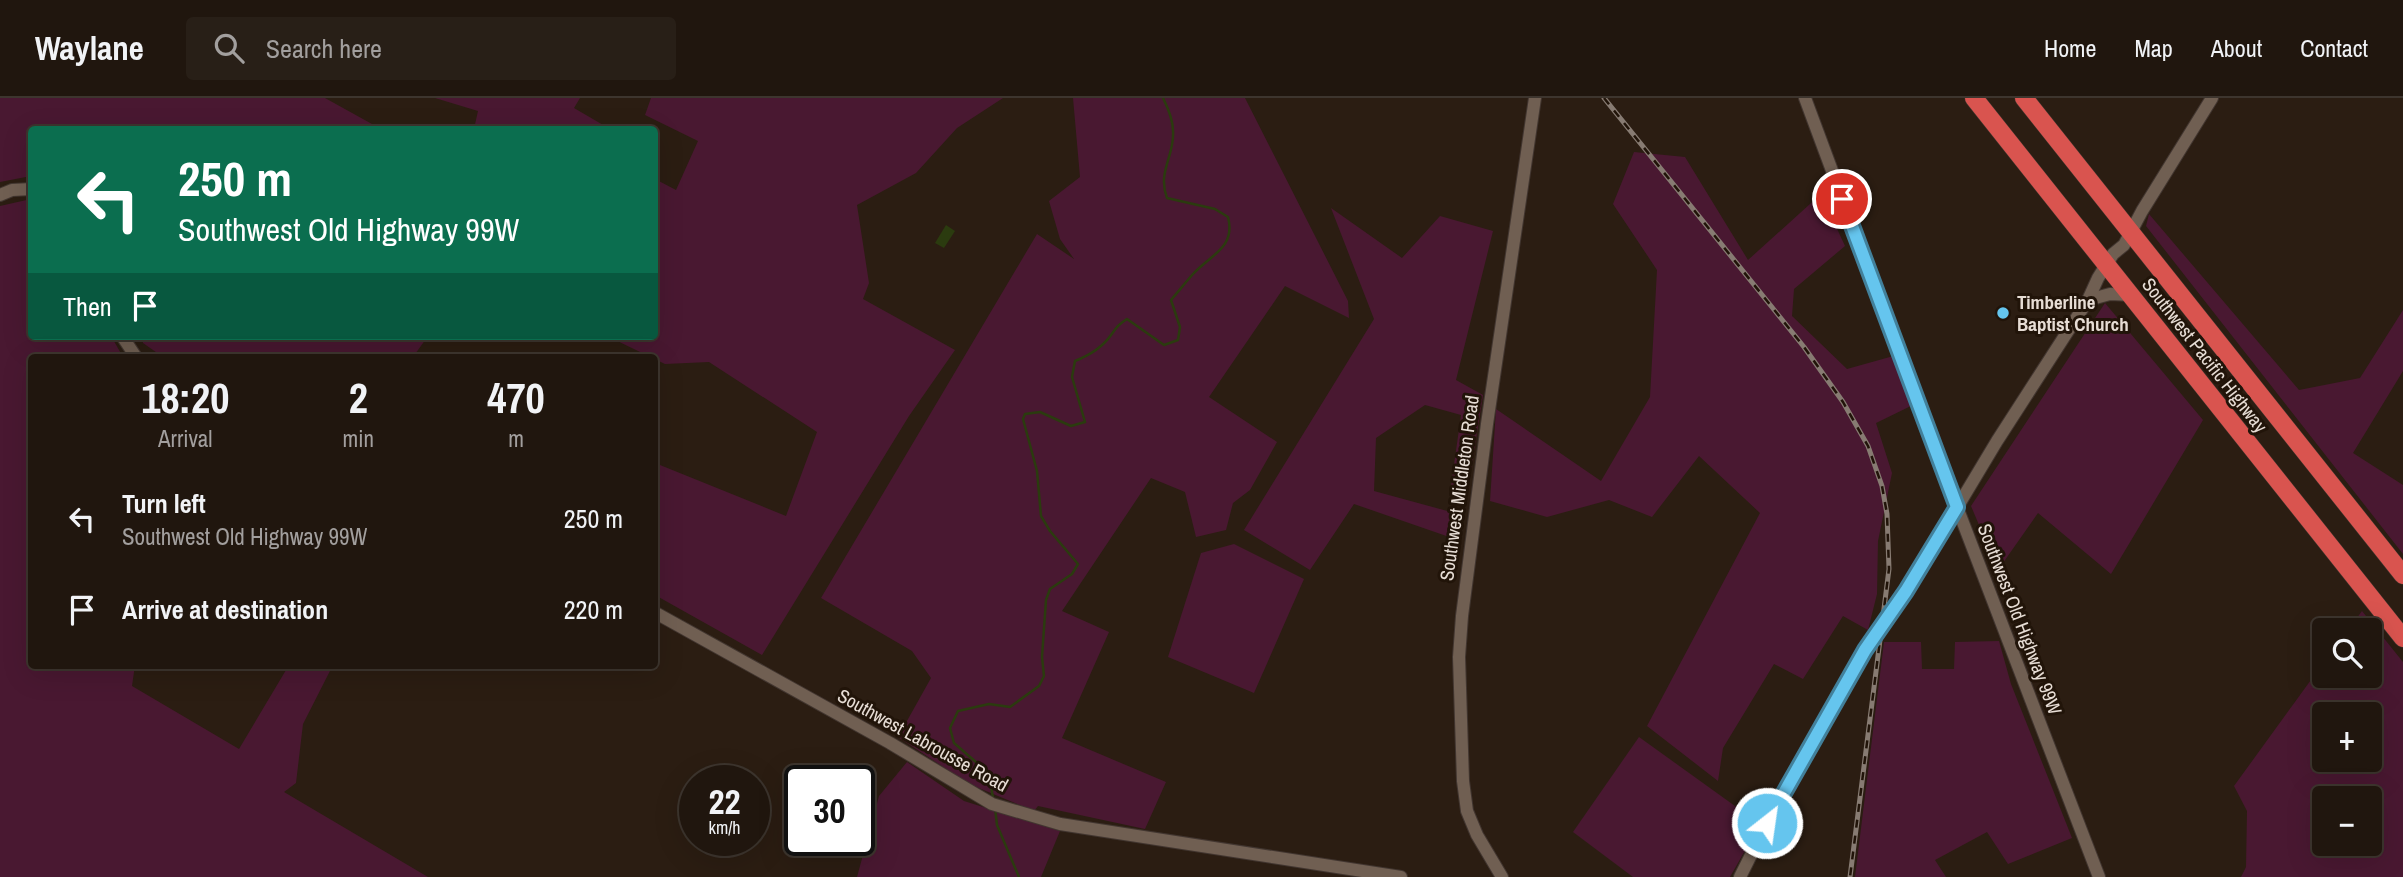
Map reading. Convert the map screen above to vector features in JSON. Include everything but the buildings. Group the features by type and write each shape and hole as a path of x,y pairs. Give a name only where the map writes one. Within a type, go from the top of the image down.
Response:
{"highway":[{"name":"Southwest Pacific Highway","path":"1974,98 2403,638"},
{"name":"Southwest Pacific Highway","path":"2024,98 2403,575"}],"street":[{"name":"Southwest Middleton Road","path":"1502,877 1477,835 1467,811 1463,781 1459,657 1487,424 1535,98"},
{"name":"Southwest Old Highway 99W","path":"1805,98 1957,507 2099,877"},
{"path":"1740,877 1767,823 1865,650 1906,591 2088,300 2113,254 2124,245 2212,98"},
{"path":"0,195 28,189"},
{"path":"2088,300 2110,294 2131,295"},
{"name":"Southwest Labrousse Road","path":"658,614 890,743 992,804 1060,824 1401,877"}],"shaded area":[{"path":"0,98 325,98 376,126 28,126 28,177 0,182"},
{"path":"435,98 580,98 574,108 605,126 475,126 478,111"},
{"path":"651,98 1003,98 957,128 916,173 857,205 869,283 863,299 955,350 909,416 762,655 658,597 658,464 786,516 817,432 709,362 665,364 658,361 658,354 644,354 615,340 658,340 658,181 676,190 698,141 645,115"},
{"path":"1073,98 1245,98 1348,301 1349,318 1285,286 1209,397 1277,442 1250,490 1233,503 1226,530 1196,537 1185,492 1151,478 1062,611 1109,632 1062,738 1166,782 1145,829 1038,806 1034,811 969,784 898,737 931,678 912,651 821,598 1037,234 1074,259 1060,239 1049,201 1080,177"},
{"path":"1634,152 1685,157 1748,260 1821,194 1845,246 1794,289 1792,316 1847,369 1897,355 1915,404 1876,423 1892,473 1878,541 1877,594 1868,630 1843,616 1803,679 1774,664 1723,748 1718,781 1647,726 1760,513 1699,456 1652,517 1609,500 1547,517 1490,501 1496,409 1601,481 1650,397 1657,270 1613,204"},
{"path":"28,200 28,340 113,340 121,354 28,354 28,669 134,669 132,686 239,749 287,669 331,669 303,724 296,783 284,792 428,877 0,877 0,206"},
{"path":"1331,208 1402,258 1440,216 1493,231 1456,380 1483,395 1468,489 1451,486 1461,415 1425,405 1376,438 1374,491 1462,515 1458,540 1354,504 1310,570 1244,530 1374,319"},
{"path":"2149,214 2299,390 2360,378 2403,310 2403,371 2353,453 2403,485 2403,554 2146,226"},
{"path":"946,225 955,231 944,248 935,243"},
{"path":"2105,303 2203,420 2111,574 2038,513 1998,570 1971,506"},
{"path":"143,340 425,340 415,354 159,354"},
{"path":"1234,544 1304,579 1254,693 1168,657 1201,553"},
{"path":"2362,611 2368,618 2357,618"},
{"path":"2382,636 2403,662 2403,877 2241,877 2246,867 2247,811 2234,786 2312,679 2312,688 2382,688"},
{"path":"1999,641 2011,684 2072,838 2008,864 1987,832 1935,860 1946,877 1855,877 1884,642 1921,642 1922,669 1954,669 1955,642"},
{"path":"1639,737 1760,824 1730,877 1633,877 1573,832"},
{"path":"907,762 964,801 1060,831 1041,877 857,877 863,856 875,856 875,811 879,796"}],"waterway":[{"path":"993,798 990,780 977,763 954,743 950,728 958,711 989,704 1010,707 1039,686 1044,676 1042,657 1046,600 1050,589 1072,574 1078,564 1041,516 1037,471 1023,419 1025,414 1040,412 1071,426 1085,422 1072,377 1075,361 1100,347 1127,319 1164,345 1178,340 1180,327 1171,300 1193,274 1220,250 1228,236 1228,217 1215,209 1167,198 1164,180 1173,131 1163,98"},
{"path":"995,808 997,825 1019,877"}],"railway":[{"path":"1604,98 1804,347 1843,402 1868,446 1882,486 1887,514 1889,569 1850,877"}],"place":[{"name":"Timberline Baptist Church","path":"2003,313"}],"route":[{"path":"1767,823 1865,650 1906,591 1957,507 1842,199"}]}
